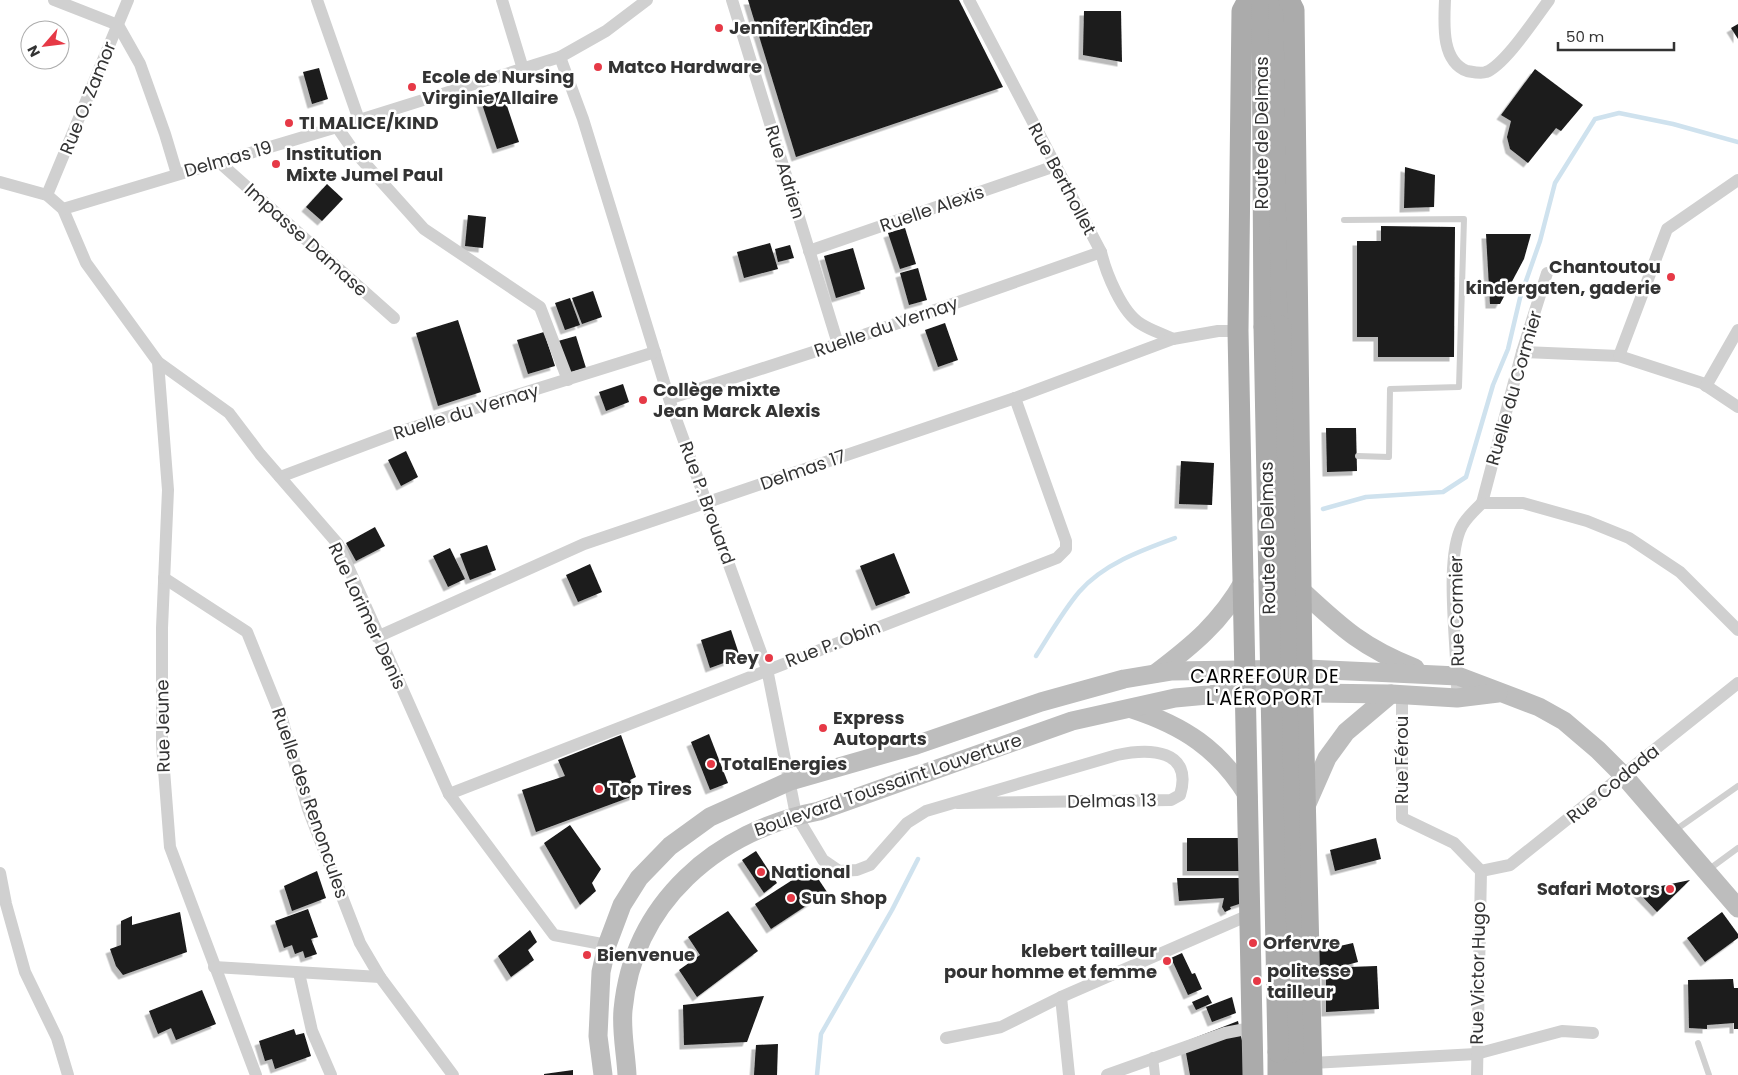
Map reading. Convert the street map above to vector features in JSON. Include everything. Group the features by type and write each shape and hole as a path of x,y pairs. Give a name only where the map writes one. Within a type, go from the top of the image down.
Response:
{"main road":[{"path":"1248,0 1242,11 1238,330 1244,581 1238,670 1246,692 1250,1028 1253,1075"},
{"name":"Route de Delmas","path":"1262,0 1272,327 1285,1052 1278,1075"},
{"name":"Route de Delmas","path":"1272,327 1279,0"},
{"path":"1289,0 1294,10 1304,384 1301,590 1302,669 1309,693 1306,806 1312,1069"},
{"path":"1155,674 1209,630 1230,607 1244,581"},
{"path":"1301,590 1345,631 1364,645 1394,661 1499,692 1539,706 1564,721 1598,750 1624,776 1738,908"},
{"name":"Boulevard Toussaint Louverture","path":"603,1075 598,1036 602,972 607,945 622,905 639,878 670,846 710,817 790,781 916,744 1041,702 1124,679 1185,670 1302,669 1443,675"},
{"name":"Boulevard Toussaint Louverture","path":"627,1075 623,1012 627,982 638,949 662,905 705,860 749,833 796,815 819,811 1072,721 1175,698 1246,692 1457,698 1499,692"},
{"path":"1306,806 1327,758 1346,732 1396,695"},
{"path":"1132,709 1161,719 1211,751 1234,773 1248,796"},
{"name":"Route de Delmas","path":"1285,1052 1293,1075"}],"street":[{"path":"54,0 118,25 140,64 177,174"},
{"name":"Rue O. Zamor","path":"47,195 128,0"},
{"path":"317,0 359,120"},
{"path":"502,0 523,70"},
{"name":"Delmas 19","path":"62,209 337,127 560,57 606,31 647,0"},
{"name":"Rue Adrien","path":"732,0 838,344"},
{"name":"Rue Berthollet","path":"969,0 1100,252 1106,273 1117,294 1139,324 1173,339"},
{"path":"1445,0 1448,51 1453,62 1473,72 1486,72 1499,63 1548,0"},
{"name":"Rue P. Brouard","path":"560,57 583,119 655,352 706,502 767,669 796,815"},
{"path":"337,127 353,150 424,229 540,307 568,380"},
{"name":"Impasse Damase","path":"218,162 394,318"},
{"name":"Ruelle Alexis","path":"809,251 1055,166"},
{"path":"1619,356 1667,229 1738,180"},
{"path":"0,182 47,195 62,209"},
{"name":"Rue Lorimer Denis","path":"62,209 86,263 158,362 228,413 338,544 377,636 449,794 554,935 607,945"},
{"name":"Ruelle du Vernay","path":"671,398 838,344 1100,252"},
{"name":"Ruelle du Cormier","path":"1482,503 1522,352 1547,273"},
{"name":"Delmas 17","path":"377,636 584,544 1015,398 1173,339 1238,330"},
{"path":"1706,386 1738,330"},
{"name":"Ruelle du Vernay","path":"280,476 402,431 655,352"},
{"path":"1522,352 1619,356 1706,386 1738,407"},
{"name":"Rue Jeune","path":"158,362 168,490 164,578 162,744 170,847 256,1075"},
{"name":"Rue P. Obin","path":"449,794 1062,554 1066,541 1015,398"},
{"path":"1482,503 1523,503 1587,521 1629,538 1680,572 1738,630"},
{"name":"Rue Cormier","path":"1457,698 1443,675 1455,550 1461,528 1482,503"},
{"name":"Ruelle des Renoncules","path":"164,578 247,632 282,719 306,801 357,934 380,977 453,1075"},
{"name":"Rue Codada","path":"1481,871 1510,866 1738,683"},
{"name":"Rue Férou","path":"1396,695 1402,818 1454,843 1481,871"},
{"name":"Delmas 13","path":"796,815 823,860 839,871 857,870 870,865 907,823 926,811 1130,752 1169,755 1177,762 1184,780 1180,795 1171,800 957,803"},
{"name":"Rue Victor Hugo","path":"1477,1075 1481,871"},
{"path":"0,873 6,904 25,972 58,1038 68,1075"},
{"path":"946,1038 1001,1027 1061,997 1248,915"},
{"path":"214,967 380,977"},
{"path":"299,973 312,1031 331,1075"},
{"path":"1061,997 1068,1075"},
{"path":"1107,1075 1153,1057 1225,1033 1250,1028"},
{"path":"1312,1069 1476,1054 1562,1031 1593,1034"},
{"path":"1153,1057 1155,1075"}],"lane":[{"path":"1344,220 1464,219 1459,387 1390,389 1390,457 1358,456"},
{"path":"1305,322 1306,332"},
{"path":"1672,832 1738,786"},
{"path":"1707,871 1738,848"},
{"path":"1698,1043 1709,1075"}],"building":[{"path":"748,0 959,0 1003,87 796,157"},
{"path":"1084,11 1121,11 1122,62 1083,55"},
{"path":"1738,24 1738,39 1731,28"},
{"path":"319,68 328,99 312,104 303,72"},
{"path":"1535,69 1583,105 1561,131 1556,128 1528,163 1510,149 1507,137 1511,121 1501,115"},
{"path":"502,91 519,142 497,149 480,98"},
{"path":"1405,167 1435,175 1434,207 1404,208"},
{"path":"327,184 343,199 322,221 306,207"},
{"path":"468,215 486,217 483,248 465,246"},
{"path":"1381,226 1455,227 1454,357 1378,357 1378,337 1357,337 1357,241 1381,241"},
{"path":"905,228 916,264 900,269 888,233"},
{"path":"1486,234 1531,234 1524,259 1500,304 1490,304"},
{"path":"770,243 778,269 744,278 737,252"},
{"path":"790,245 794,258 778,262 775,249"},
{"path":"853,248 865,289 836,298 824,256"},
{"path":"918,268 927,300 909,305 900,273"},
{"path":"593,291 602,317 582,324 572,298"},
{"path":"570,298 580,325 565,330 555,303"},
{"path":"458,320 481,392 438,406 416,333"},
{"path":"945,323 958,360 938,367 925,330"},
{"path":"544,332 555,366 528,374 517,340"},
{"path":"576,336 586,368 567,373 558,341"},
{"path":"623,384 629,402 606,411 599,392"},
{"path":"1326,428 1356,428 1357,471 1327,472"},
{"path":"406,451 418,477 401,486 388,460"},
{"path":"1181,461 1214,463 1212,505 1179,504"},
{"path":"375,527 385,546 356,561 346,543"},
{"path":"487,545 496,570 470,580 460,554"},
{"path":"450,548 465,579 448,587 433,556"},
{"path":"894,553 910,593 876,606 860,566"},
{"path":"590,564 602,592 578,602 566,575"},
{"path":"731,630 740,657 710,668 701,640"},
{"path":"709,734 728,783 710,790 691,742"},
{"path":"621,735 636,777 630,780 636,795 536,832 522,790 565,776 558,760"},
{"path":"570,825 601,869 592,883 596,891 580,905 544,843"},
{"path":"1187,838 1244,838 1244,871 1187,871"},
{"path":"1376,838 1381,859 1335,871 1330,850"},
{"path":"756,851 777,883 764,893 742,860"},
{"name":"Sun Shop","path":"811,868 827,892 771,929 755,904"},
{"path":"317,871 326,898 292,911 284,886"},
{"path":"1177,878 1243,878 1245,902 1230,907 1231,909 1225,912 1222,907 1224,898 1179,901"},
{"path":"1690,880 1657,912 1637,891"},
{"path":"308,909 318,937 311,939 317,954 305,958 303,951 295,954 292,945 284,948 275,921"},
{"path":"728,911 758,951 697,997 679,970 700,955 688,937"},
{"path":"180,912 187,952 123,975 116,966 110,949 121,945 121,921 132,916 132,925"},
{"path":"1722,912 1738,934 1738,938 1705,962 1687,938"},
{"path":"530,930 537,942 528,950 534,960 511,977 498,956"},
{"path":"1329,941 1331,948 1353,943 1358,962 1320,972 1313,947"},
{"path":"1182,953 1192,974 1195,973 1202,989 1188,995 1171,958"},
{"path":"1377,966 1379,1009 1326,1012 1326,974 1349,967"},
{"path":"1733,979 1734,988 1738,988 1738,1029 1734,1029 1734,1023 1707,1025 1707,1029 1689,1028 1688,980"},
{"path":"202,990 216,1024 176,1040 171,1028 158,1034 149,1011"},
{"path":"1208,995 1212,1003 1196,1010 1192,1002"},
{"path":"764,996 747,1042 684,1045 683,1005"},
{"path":"1232,997 1236,1013 1212,1022 1206,1007"},
{"path":"1238,1021 1249,1075 1190,1075 1184,1042"},
{"path":"294,1029 296,1035 304,1033 311,1056 275,1069 272,1059 265,1061 259,1041"},
{"path":"778,1044 777,1075 754,1075 756,1045"},
{"path":"573,1070 573,1075 544,1075 544,1074"}],"waterway":[{"path":"1323,509 1366,497 1443,492 1466,477 1493,385 1508,349 1520,298 1540,241 1555,183 1595,119 1619,113 1673,124 1738,142"},
{"path":"1036,656 1079,592 1099,573 1124,559 1175,538"},
{"path":"817,1075 821,1034 892,910 918,859"}],"place":[{"name":"Jennifer Kinder","path":"719,28"},
{"name":"Matco Hardware","path":"598,67"},
{"name":"Ecole de Nursing Virginie Allaire","path":"412,87"},
{"name":"TI MALICE/KIND","path":"289,123"},
{"name":"Institution Mixte Jumel Paul","path":"276,164"},
{"name":"Chantoutou kindergaten, gaderie","path":"1671,277"},
{"name":"Collège mixte Jean Marck Alexis","path":"643,400"},
{"name":"Rey","path":"769,658"},
{"name":"Express Autoparts","path":"823,728"},
{"name":"TotalEnergies","path":"711,764"},
{"name":"Top Tires","path":"599,789"},
{"name":"National","path":"761,872"},
{"name":"Safari Motors","path":"1670,889"},
{"name":"Sun Shop","path":"791,898"},
{"name":"Orfervre","path":"1253,943"},
{"name":"Bienvenue","path":"587,955"},
{"name":"klebert tailleur pour homme et femme","path":"1167,961"},
{"name":"politesse tailleur","path":"1257,981"}],"district":[{"name":"CARREFOUR DE L'AÉROPORT","path":"1265,687"}]}
